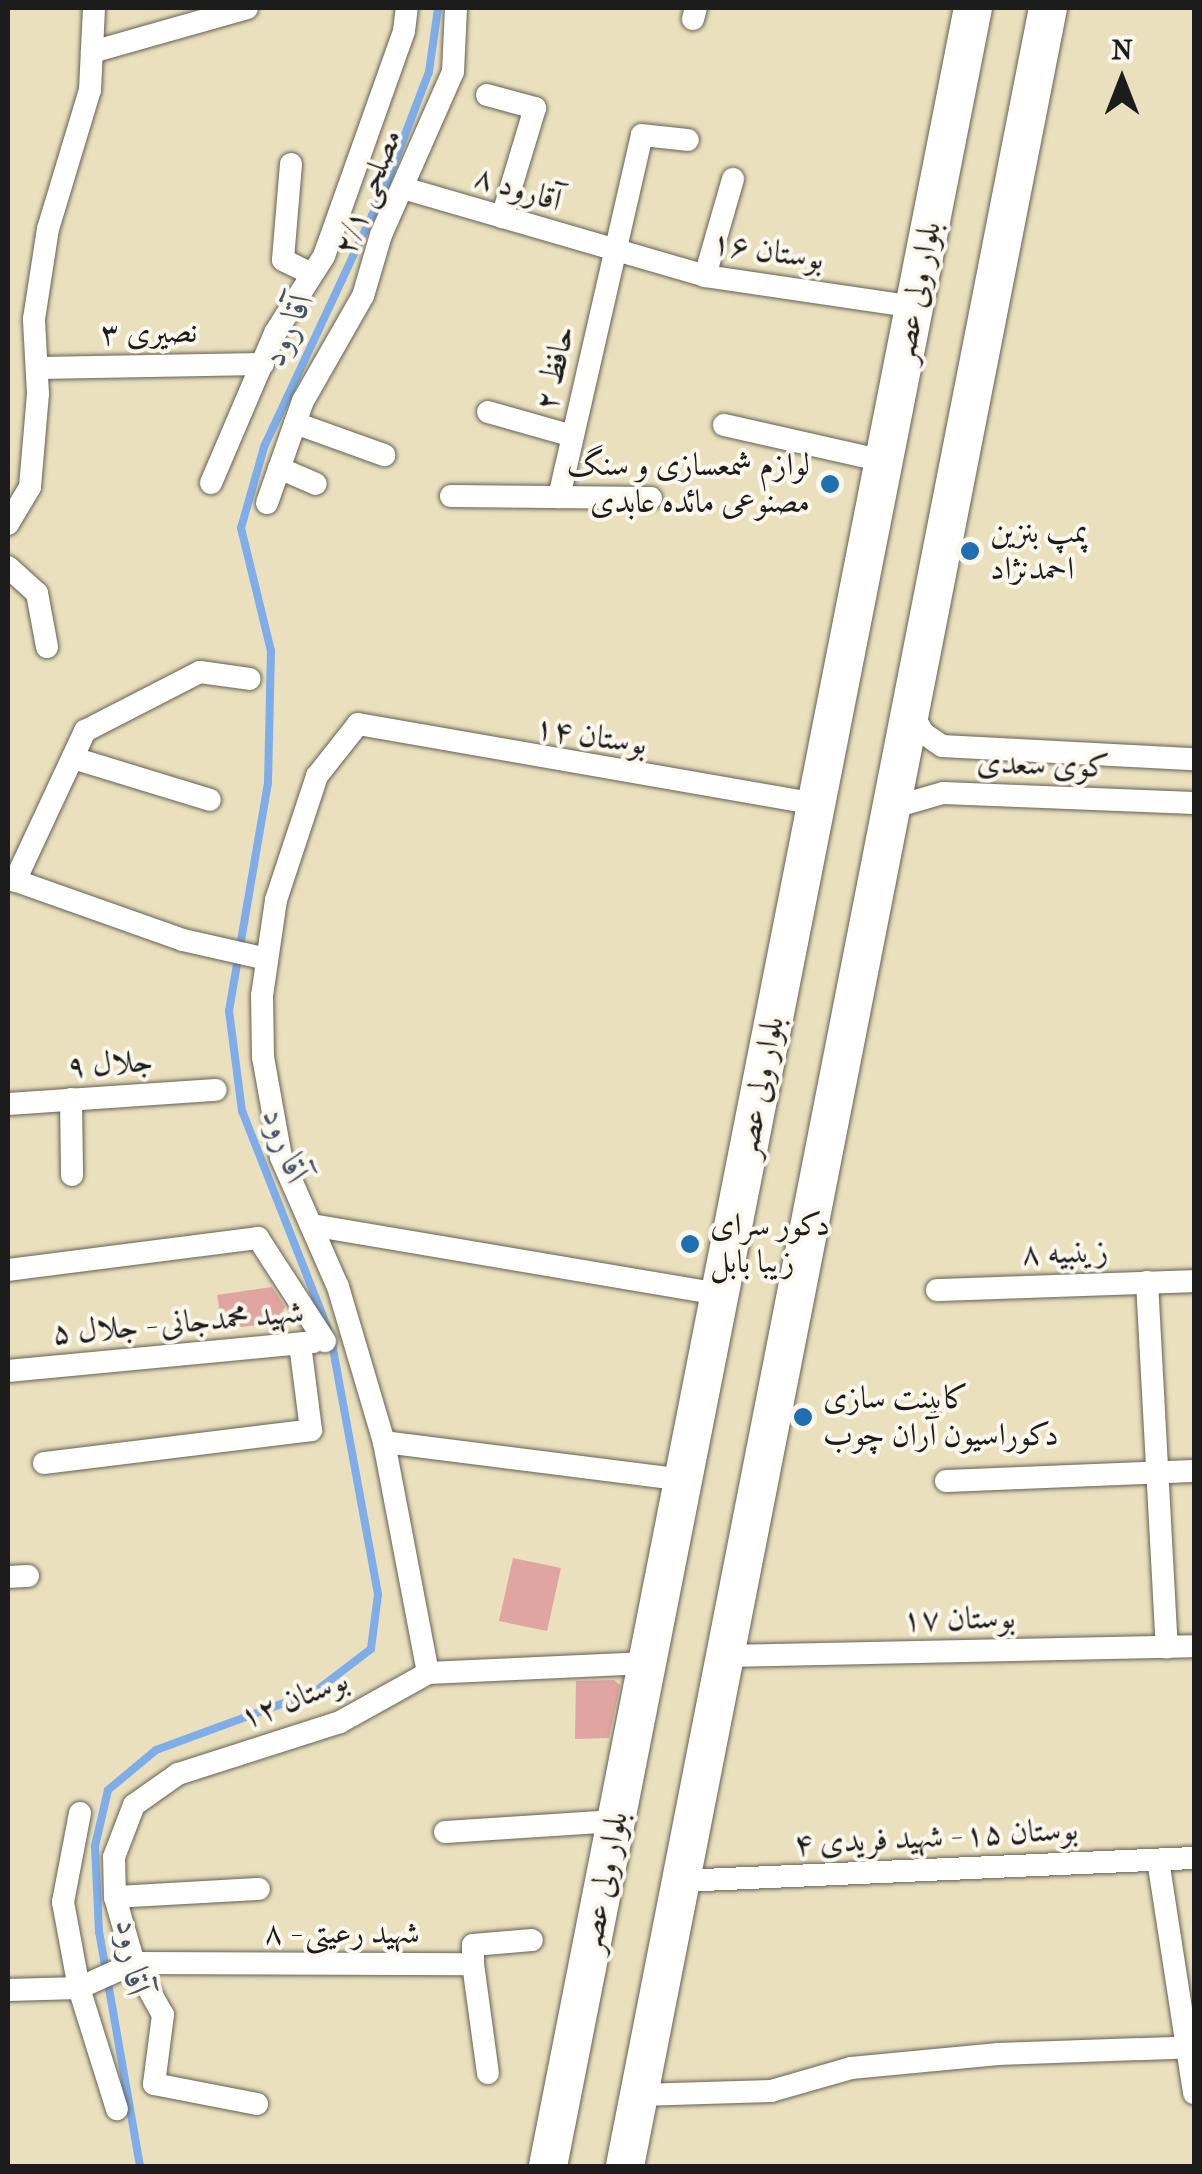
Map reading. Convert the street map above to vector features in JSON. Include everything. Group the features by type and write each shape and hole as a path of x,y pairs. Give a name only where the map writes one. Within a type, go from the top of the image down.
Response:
{"main road":[{"name":"بلوار ولی عصر","path":"548,2166 973,8"},
{"path":"624,2166 1048,8"}],"street":[{"path":"8,524 19,487 37,368 34,319 48,229 90,90 94,8"},
{"path":"92,52 247,8"},
{"path":"211,484 263,364 312,274 404,31 406,8"},
{"name":"مصلحی ۲/۱","path":"267,502 295,423 363,296 402,188 453,72 456,8"},
{"path":"487,94 535,108 502,218"},
{"name":"حافظ ۲","path":"558,497 642,135 688,140"},
{"path":"291,164 284,260 312,274"},
{"path":"704,276 732,179"},
{"name":"آقارود ۸","path":"402,188 614,253"},
{"name":"بوستان ۱۶","path":"614,253 704,276 914,306"},
{"name":"نصیری ۳","path":"37,368 263,364"},
{"path":"488,412 573,436"},
{"path":"295,423 384,455"},
{"path":"724,426 884,461"},
{"path":"279,468 316,484"},
{"path":"451,496 651,498"},
{"path":"8,567 37,594 47,647"},
{"path":"250,680 200,672 85,731 11,879 183,940 267,959 263,1057 280,1157 354,1338 384,1442 428,1673"},
{"name":"کوی سعدی","path":"910,711 923,733 942,746 1194,759"},
{"name":"بوستان ۱۴","path":"267,959 276,900 317,776 358,724 816,804"},
{"path":"73,758 210,800"},
{"name":"کوی سعدی","path":"892,808 943,794 1194,802"},
{"name":"جلال ۹","path":"8,1104 216,1090"},
{"path":"70,1100 72,1175"},
{"path":"311,1226 719,1294"},
{"path":"8,1270 258,1238 325,1341"},
{"name":"زینبیه ۸","path":"937,1290 1194,1281"},
{"path":"1146,1282 1167,1647"},
{"name":"شهید محمدجانی - جلال ۵","path":"8,1371 354,1338"},
{"path":"44,1463 311,1430 300,1344"},
{"path":"384,1442 683,1480"},
{"path":"946,1481 1194,1472"},
{"name":"بوستان ۱۷","path":"725,1656 1194,1646"},
{"name":"بوستان ۱۲","path":"257,2104 154,2084 163,2015 134,1963 114,1897 114,1857 134,1805 178,1774 340,1722 428,1673 647,1663"},
{"path":"80,1812 63,1902 79,1988 117,2109"},
{"path":"445,1832 616,1822"},
{"name":"بوستان ۱۵ - شهید فریدی ۴","path":"681,1881 1194,1858"},
{"path":"1158,1860 1191,2047 1194,2093"},
{"path":"114,1897 259,1889"},
{"path":"488,2073 473,1945 532,1940"},
{"path":"8,1990 79,1988 134,1963"},
{"name":"شهید رعیتی - ۸","path":"134,1963 473,1964"},
{"path":"639,2094 771,2092 850,2068 998,2054 1191,2047"}],"building":[{"path":"272,1287 285,1307 276,1323 223,1329 217,1295"},
{"path":"513,1558 561,1568 547,1631 499,1621"},
{"path":"614,1680 620,1685 609,1738 575,1739 576,1681"}],"waterway":[{"name":"آقا رود","path":"328,1329 242,1111 229,1011 268,782 271,651 241,528 264,447 385,187 429,72 438,8"},
{"name":"آقا رود","path":"140,2166 99,1932 95,1846 108,1790 156,1750 316,1691 371,1649 378,1594 332,1343"}],"place":[{"name":"لوازم شمعسازی و سنگ مصنوعی مائده عابدی","path":"830,484"},
{"name":"پمپ بنزین احمدنژاد","path":"970,551"},
{"name":"دکور سرای زیبا بابل","path":"690,1244"},
{"name":"کابینت سازی دکوراسیون آران چوب","path":"803,1417"}]}
